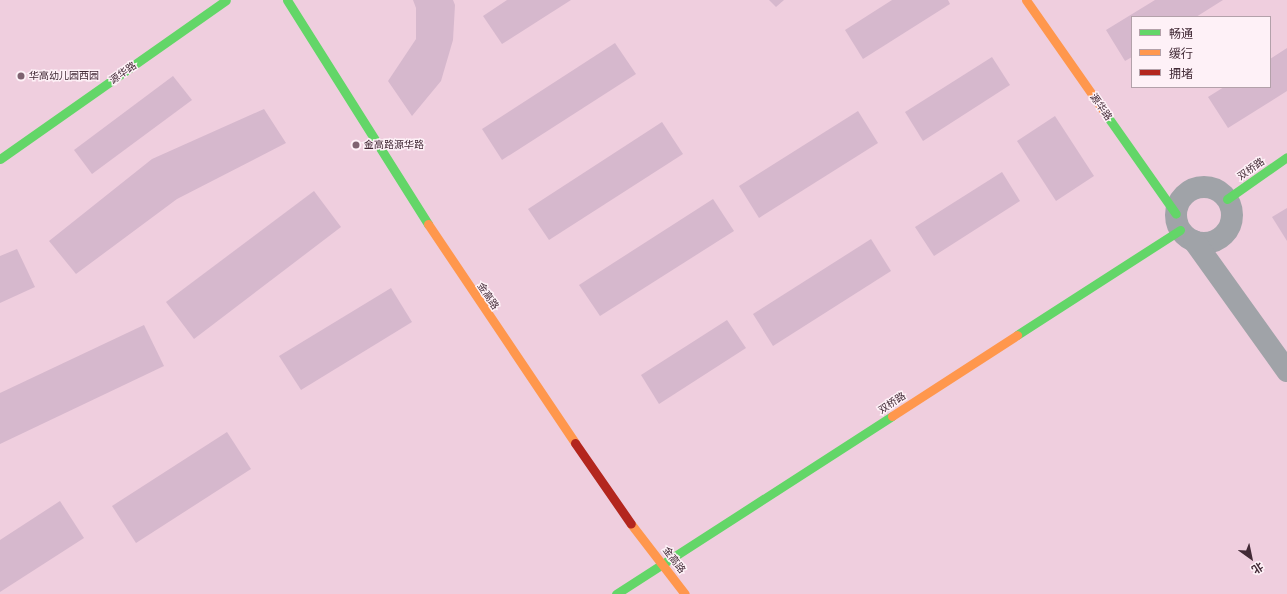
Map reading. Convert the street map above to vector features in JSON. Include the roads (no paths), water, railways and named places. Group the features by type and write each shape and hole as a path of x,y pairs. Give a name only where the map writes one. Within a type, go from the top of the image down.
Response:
{"street":[{"name":"源华路","path":"0,159 226,0"},
{"name":"金高路","path":"287,0 438,241 623,514 685,594"},
{"name":"源华路","path":"1026,0 1183,228 1287,371"},
{"name":"双桥路","path":"1227,199 1287,157"},
{"path":"1196,188 1213,188 1221,192 1227,199 1231,207 1232,215 1226,232 1219,238 1211,241 1183,228 1177,205 1188,191 1196,188"},
{"name":"双桥路","path":"616,594 1183,228"}],"place":[{"name":"华高幼儿园西园","path":"21,76"},
{"name":"金高路源华路","path":"356,145"}]}
